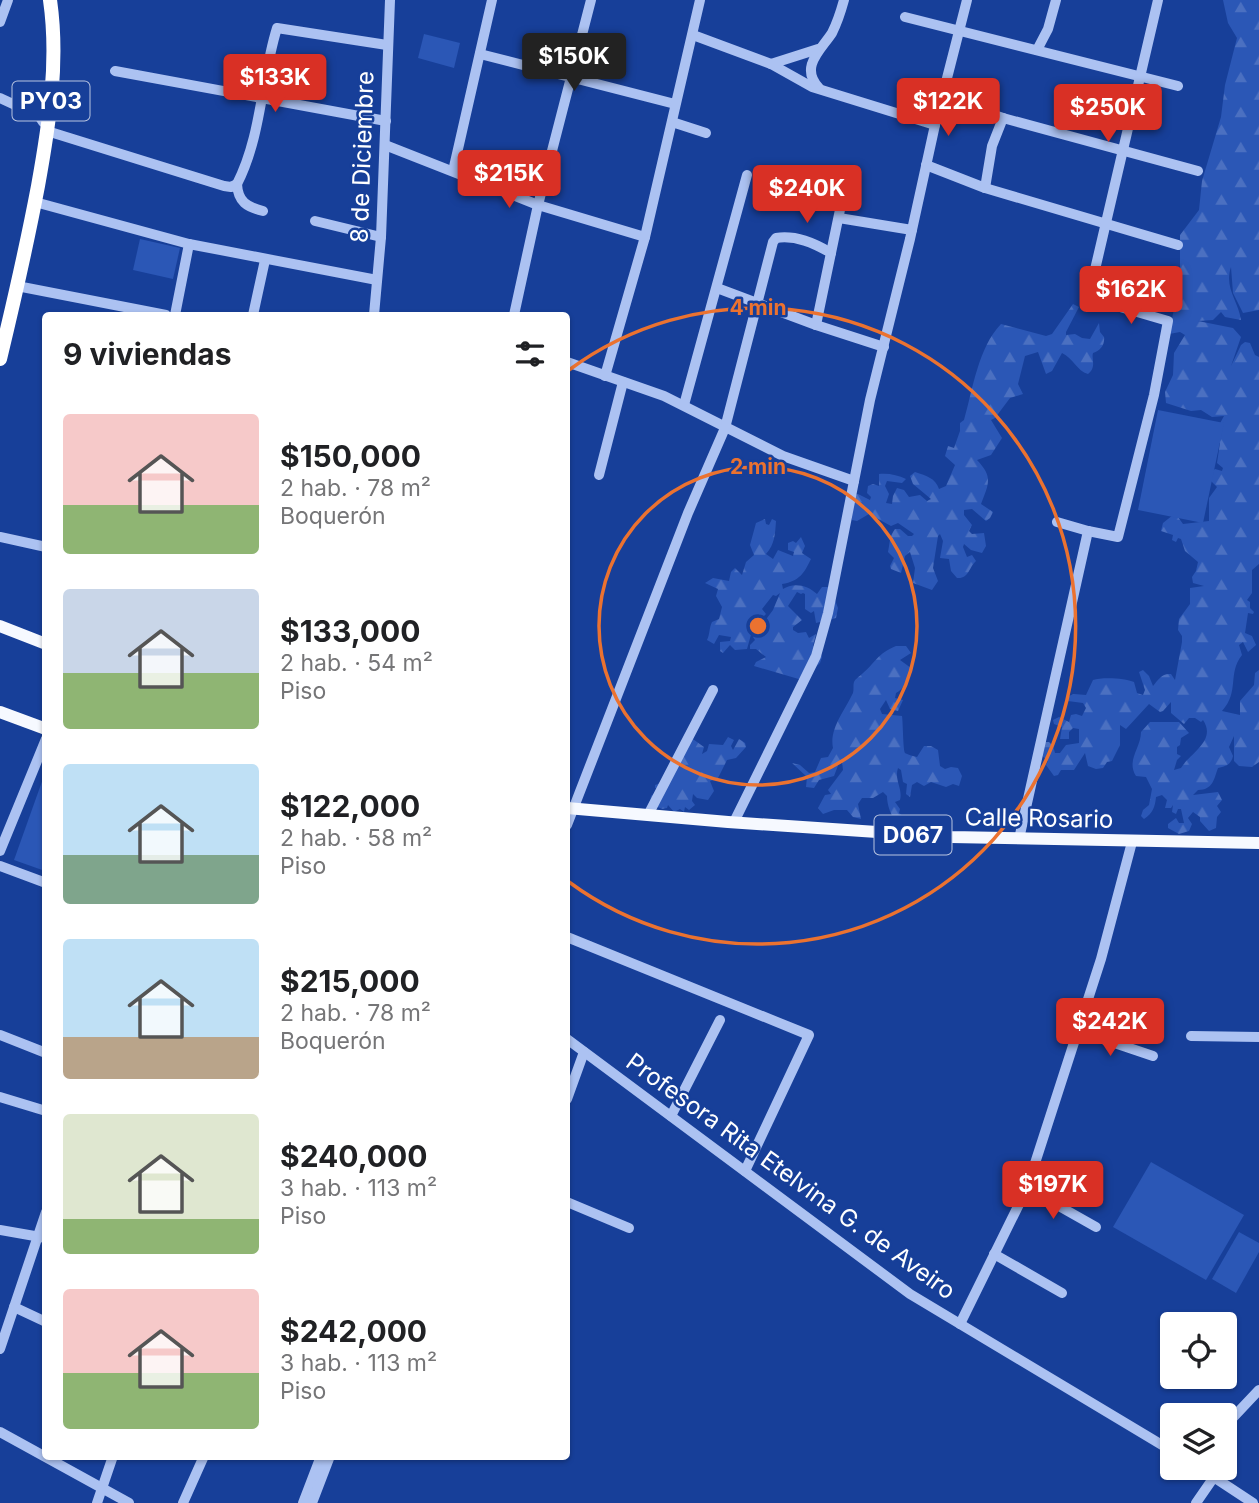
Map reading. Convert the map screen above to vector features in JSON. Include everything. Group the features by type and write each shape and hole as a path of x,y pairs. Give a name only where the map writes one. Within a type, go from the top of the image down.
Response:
{"highway":[{"name":"PY03","path":"0,359 35,202 54,49 50,0"}],"main road":[{"path":"0,626 42,642"},
{"path":"0,712 42,728"},
{"name":"Calle Rosario","path":"570,808 938,836 1259,843"}],"street":[{"path":"0,22 8,0"},
{"name":"8 de Diciembre","path":"374,312 381,237 390,0"},
{"path":"453,171 492,0"},
{"path":"515,312 538,205 592,0"},
{"path":"606,376 645,237 700,0"},
{"path":"819,88 814,83 811,72 818,49 834,28 844,0"},
{"path":"734,822 816,656 828,613 884,347 935,125 967,0"},
{"path":"1037,50 1048,29 1056,0"},
{"path":"1057,522 1118,537 1154,395 1168,321 1103,302 1091,294 1090,285 1158,0"},
{"path":"905,17 1178,86"},
{"path":"0,98 45,123 232,187 237,184 246,167 264,96 277,28 387,45"},
{"path":"693,35 771,64 797,81 935,125"},
{"path":"771,64 818,49"},
{"path":"480,54 676,104"},
{"path":"115,71 264,96 386,121"},
{"path":"942,97 1003,118 1198,171"},
{"path":"0,105 38,123 45,123"},
{"path":"985,188 992,146 1003,118"},
{"path":"672,122 706,133"},
{"path":"385,145 538,205 645,237"},
{"path":"926,165 985,188 1178,245"},
{"path":"684,405 747,175"},
{"path":"816,325 847,176"},
{"path":"237,184 243,203 263,211"},
{"path":"35,202 189,244 377,280"},
{"path":"839,218 912,230"},
{"path":"315,222 381,237"},
{"path":"570,808 688,513 725,428 770,248 776,238 798,238 831,253"},
{"path":"176,312 189,244"},
{"path":"254,312 265,260"},
{"path":"17,286 109,310 132,312"},
{"path":"717,288 884,347"},
{"path":"570,363 684,405 783,456 855,481"},
{"path":"598,475 623,382"},
{"path":"1019,839 1088,531"},
{"path":"0,537 42,546"},
{"path":"648,815 713,690"},
{"path":"0,851 42,749"},
{"path":"960,1324 1027,1188 1107,939 1132,842"},
{"path":"0,866 42,882"},
{"path":"570,938 809,1035 745,1171"},
{"path":"671,1116 720,1020"},
{"path":"1076,1031 1153,1056"},
{"path":"0,1035 42,1051"},
{"path":"1191,1037 1259,1037"},
{"name":"Profesora Rita Etelvina G. de Aveiro","path":"570,1041 882,1275 1160,1444"},
{"path":"570,1091 584,1052"},
{"path":"0,1097 42,1110"},
{"path":"1027,1188 1096,1227"},
{"path":"570,1203 629,1228"},
{"path":"0,1230 41,1237 0,1349"},
{"path":"994,1254 1062,1293"},
{"path":"14,1307 42,1320"},
{"path":"1237,1414 1259,1391"},
{"path":"0,1432 42,1455"},
{"path":"50,1460 129,1503"},
{"path":"97,1503 112,1460"},
{"path":"183,1503 202,1460"},
{"path":"303,1503 325,1460"},
{"path":"312,1503 326,1460"},
{"path":"1196,1503 1212,1480"},
{"path":"1218,1480 1253,1503"}],"green space":[{"path":"1223,0 1259,0 1259,310 1243,313 1233,293 1231,267 1230,288 1241,320 1225,317 1221,312 1213,320 1198,321 1233,328 1241,337 1231,366 1245,342 1250,343 1255,355 1259,357 1259,564 1252,570 1252,593 1247,600 1254,612 1248,613 1245,633 1252,636 1256,645 1248,652 1243,642 1239,645 1242,655 1235,669 1231,696 1222,711 1240,715 1240,701 1254,685 1255,673 1259,670 1259,762 1252,767 1239,766 1234,761 1234,736 1229,747 1233,756 1231,761 1218,768 1210,786 1193,795 1218,792 1222,800 1217,806 1221,812 1217,817 1216,828 1209,831 1200,821 1200,817 1193,812 1188,818 1192,824 1189,831 1179,834 1168,828 1168,824 1176,818 1179,823 1184,823 1181,809 1178,809 1176,814 1172,812 1173,805 1171,808 1165,808 1167,800 1162,795 1156,797 1150,814 1144,819 1141,816 1149,805 1152,789 1146,777 1136,776 1133,759 1141,732 1150,722 1179,722 1189,733 1181,738 1177,747 1177,754 1181,756 1174,770 1181,768 1205,740 1207,734 1203,720 1201,722 1189,718 1184,724 1171,713 1171,702 1160,712 1149,704 1126,729 1120,725 1120,745 1112,761 1107,762 1103,768 1088,766 1085,753 1074,770 1061,770 1054,776 1046,765 1048,761 1040,754 1044,742 1053,746 1055,753 1060,753 1066,745 1079,743 1079,729 1073,728 1069,732 1069,739 1060,739 1062,727 1054,724 1053,720 1059,717 1069,722 1071,715 1082,716 1086,708 1083,703 1068,701 1066,697 1074,694 1086,695 1093,680 1108,678 1134,682 1137,693 1143,695 1145,690 1139,672 1143,670 1153,686 1165,675 1171,674 1175,680 1182,642 1178,630 1179,619 1190,604 1190,588 1204,586 1193,583 1192,577 1198,562 1185,551 1181,539 1178,538 1176,542 1172,540 1173,535 1161,531 1163,523 1173,515 1183,524 1209,521 1209,498 1217,487 1209,479 1211,472 1215,469 1222,471 1223,468 1217,463 1220,443 1215,442 1224,416 1212,417 1201,410 1191,411 1166,403 1165,392 1173,375 1174,353 1185,335 1180,332 1169,334 1180,279 1180,235 1199,210 1202,181 1221,117 1225,85 1237,38 1228,23"},
{"path":"424,34 460,43 454,68 418,58"},
{"path":"140,239 180,248 173,279 133,270"},
{"path":"1073,304 1079,307 1066,335 1075,334 1090,339 1099,323 1104,337 1102,347 1093,353 1092,369 1088,374 1084,372 1062,353 1052,371 1046,374 1038,352 1025,356 1018,384 1023,394 1010,398 991,420 1002,438 991,455 977,460 986,471 988,480 981,504 993,512 986,521 972,509 964,510 964,515 972,525 969,531 972,534 984,533 986,546 982,553 971,550 964,544 967,557 972,555 976,561 966,575 957,578 951,571 949,559 940,558 943,541 940,534 933,568 938,581 932,590 913,583 915,568 910,552 905,556 901,573 891,569 894,558 888,552 895,529 900,529 908,536 914,534 898,523 891,526 869,514 857,521 852,520 850,513 854,495 858,494 870,500 868,486 879,486 879,474 906,479 902,483 887,481 885,486 889,494 886,503 892,504 897,488 904,490 909,497 920,495 927,501 931,499 913,484 910,476 915,472 933,480 939,489 946,486 955,465 945,456 948,446 954,448 982,357 993,334 1001,324 1046,336 1052,334"},
{"path":"1158,410 1224,423 1203,523 1138,510"},
{"path":"765,519 769,525 772,519 776,521 773,543 766,554 773,559 778,550 793,556 794,552 788,550 788,543 796,543 801,537 805,546 802,553 811,559 801,576 782,584 783,589 800,586 817,594 822,587 830,587 838,608 836,618 816,623 814,611 811,613 805,609 805,594 797,592 788,606 802,620 793,630 798,633 806,632 809,638 816,634 813,646 818,648 822,657 820,663 802,680 754,666 766,657 756,649 750,649 750,645 773,610 780,593 773,595 762,609 766,614 749,628 752,631 747,649 735,650 730,645 723,653 720,651 720,642 730,641 731,637 719,635 714,644 707,640 712,622 719,619 722,607 716,596 718,589 705,583 713,578 729,581 735,568 742,575 746,562 754,555 750,545 756,523"},
{"path":"896,646 906,646 911,653 900,660 911,668 904,686 896,693 895,698 903,700 898,711 890,709 886,700 880,709 882,714 902,716 905,753 917,757 924,746 938,750 940,766 945,769 958,768 962,776 959,786 953,784 946,787 931,782 924,786 917,782 912,785 910,797 906,794 907,784 903,782 901,770 898,768 901,796 900,800 895,802 900,809 899,813 904,817 903,823 898,823 893,818 887,796 883,792 873,798 862,798 858,804 861,819 853,817 847,810 834,810 823,814 818,808 825,795 831,794 828,790 843,770 842,761 834,776 819,780 814,788 806,787 807,777 792,763 800,765 809,773 815,772 821,758 828,757 833,748 835,727 853,693 855,681 881,655"},
{"path":"690,737 704,747 702,754 707,751 709,744 723,745 728,737 734,740 731,746 733,750 739,739 746,747 736,758 727,760 718,778 710,781 714,791 708,800 697,798 693,794 692,801 695,805 689,810 685,807 684,812 680,809 674,812 668,805 667,808 649,809 651,796 659,789 655,788 655,785 661,783 676,754"},
{"path":"42,781 42,870 14,860"},
{"path":"1151,1162 1244,1215 1206,1280 1113,1227"},
{"path":"1239,1232 1259,1243 1259,1252 1236,1293 1212,1279"}]}
